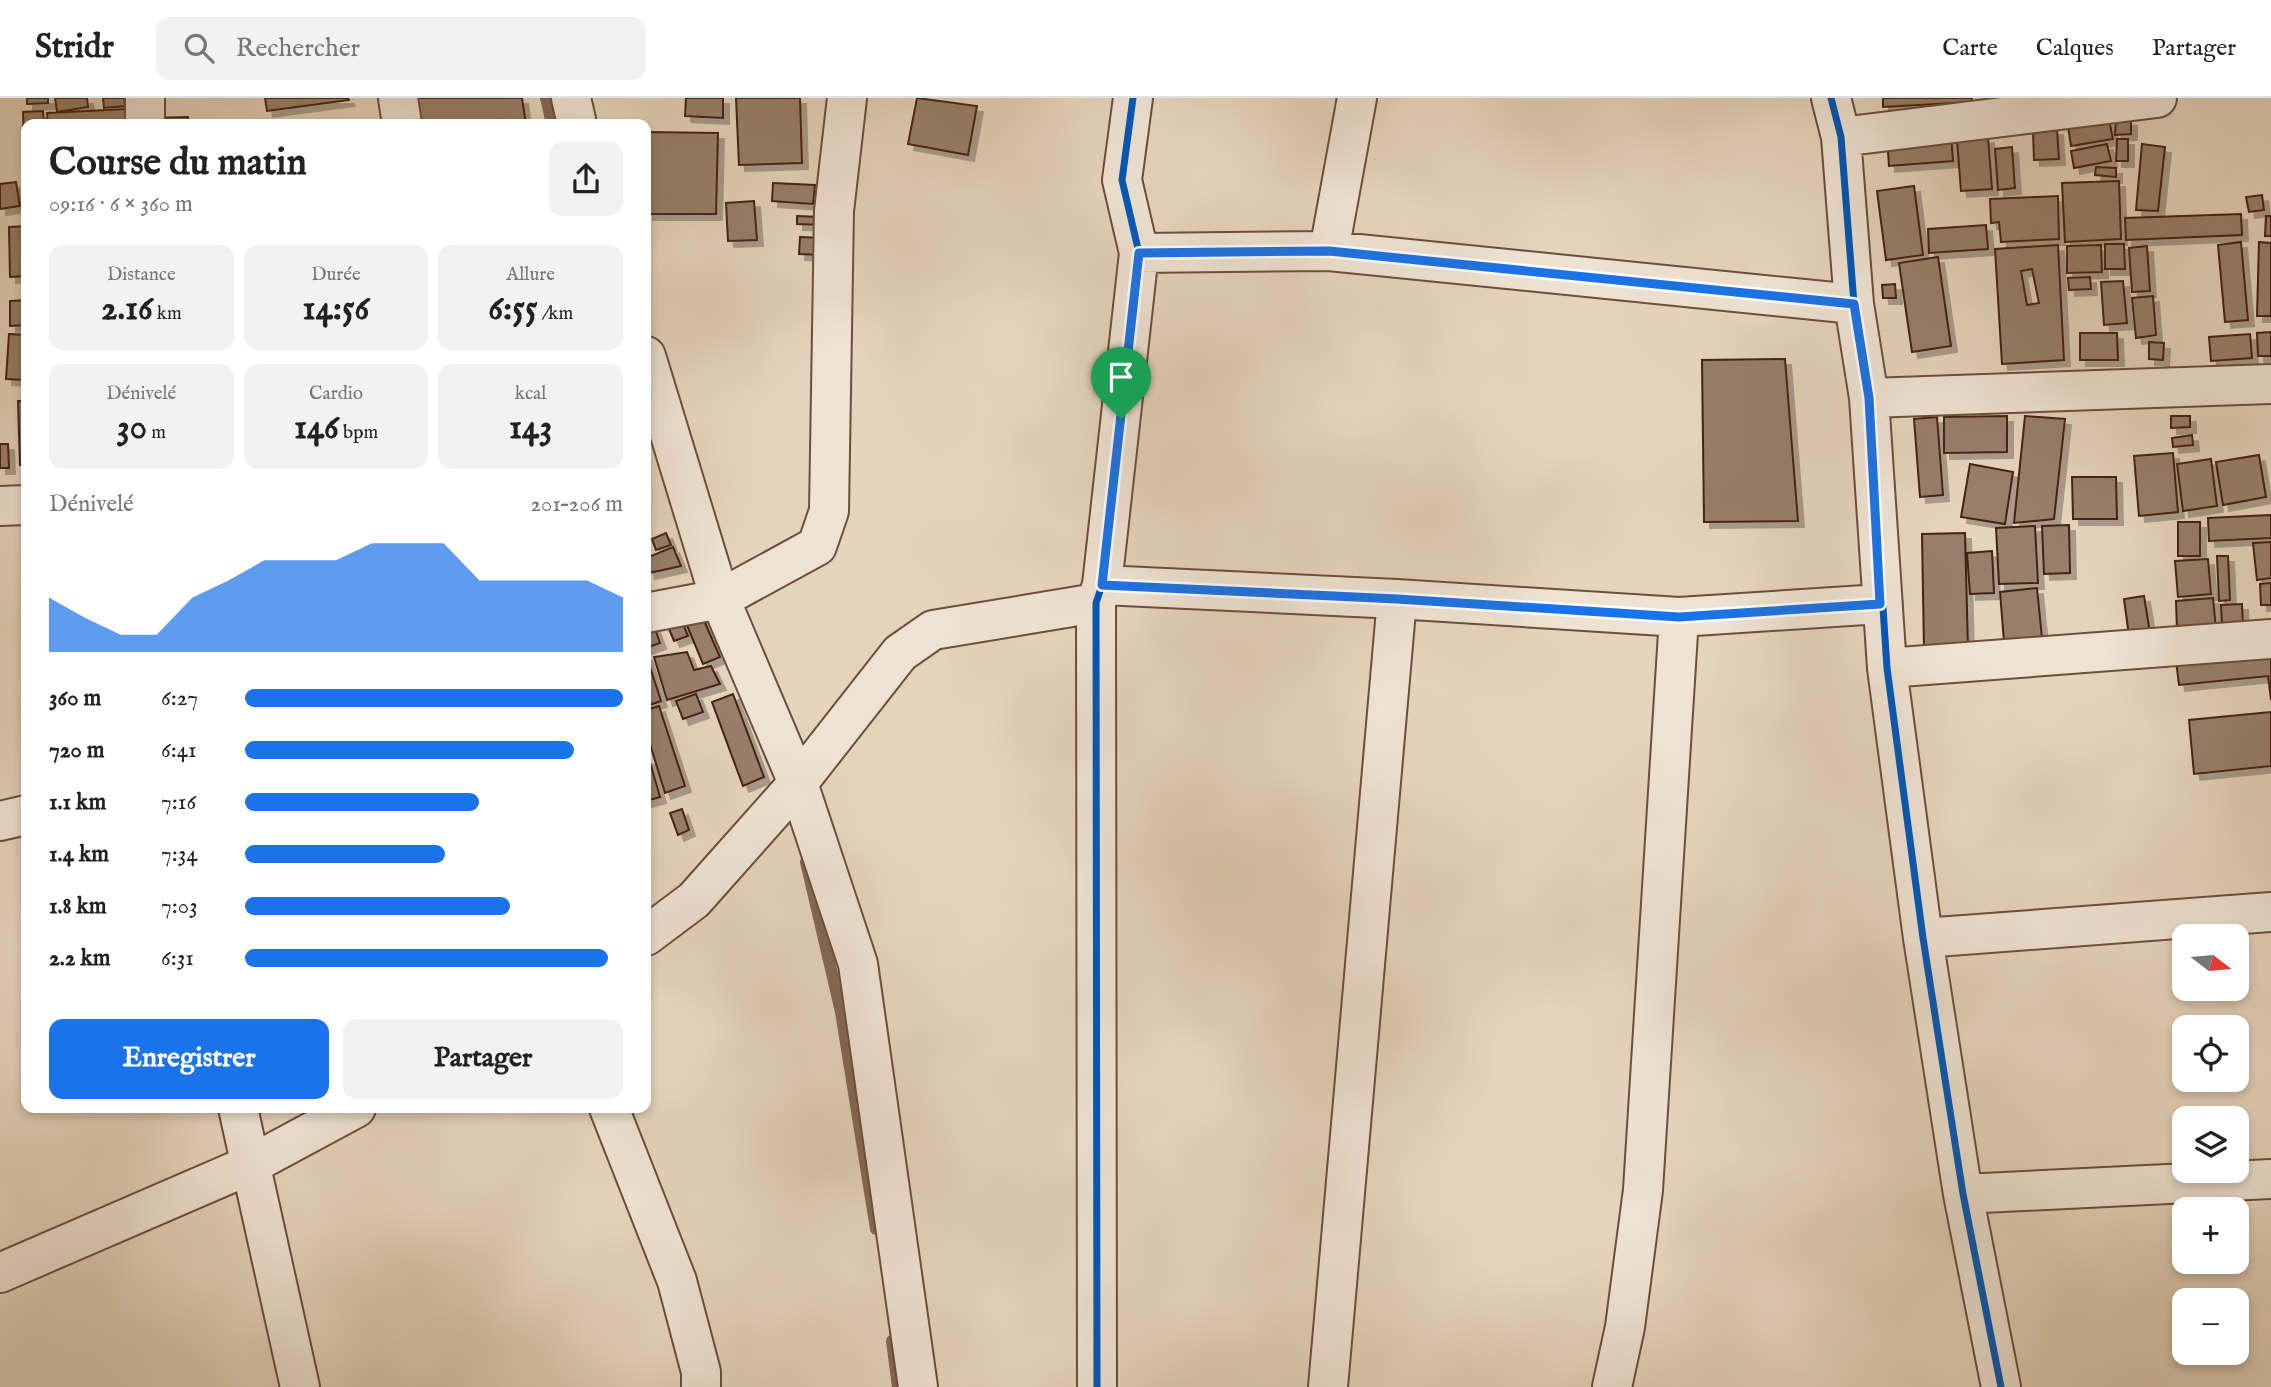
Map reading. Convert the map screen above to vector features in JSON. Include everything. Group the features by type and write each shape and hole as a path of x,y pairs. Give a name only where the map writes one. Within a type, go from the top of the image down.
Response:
{"street":[{"path":"145,98 145,119"},
{"path":"398,98 401,119"},
{"path":"571,98 576,119"},
{"path":"651,612 720,599 817,546 829,511 834,211 847,98"},
{"path":"1097,1387 1099,594 1139,253 1122,180 1132,98"},
{"path":"1329,251 1357,98"},
{"path":"1831,98 1841,137 1854,304 1869,398 1880,604 1887,668 1923,939 1963,1194 2001,1387"},
{"path":"1841,137 2157,98"},
{"path":"1139,253 1329,251 1854,304"},
{"path":"651,372 720,599 798,783 858,964 918,1387"},
{"path":"1869,398 2271,384"},
{"path":"0,506 21,505"},
{"path":"651,932 694,900 798,783 900,653 933,630 1099,594 1397,599 1679,617 1880,604"},
{"path":"1328,1387 1397,599"},
{"path":"1612,1387 1625,1327 1643,1190 1679,617"},
{"path":"1887,668 2271,639"},
{"path":"0,821 21,816"},
{"path":"1923,939 2271,912"},
{"path":"239,1113 300,1387"},
{"path":"0,1273 252,1164 347,1113"},
{"path":"611,1113 677,1281 701,1372 701,1387"},
{"path":"1963,1194 2271,1179"}],"building":[{"path":"27,98 48,98 48,103 27,104"},
{"path":"55,98 87,98 88,107 57,112"},
{"path":"103,98 124,98 125,106 104,108"},
{"path":"265,98 348,98 349,100 267,111"},
{"path":"412,98 522,98 525,119 416,119"},
{"path":"686,98 723,98 723,118 685,116"},
{"path":"736,98 800,98 802,163 739,165"},
{"path":"917,98 977,106 968,155 908,144"},
{"path":"1883,98 1972,98 1972,102 1883,107"},
{"path":"127,109 128,119 48,119 47,113"},
{"path":"43,111 44,119 23,119 23,112"},
{"path":"188,117 188,119 154,119"},
{"path":"2116,119 2131,120 2131,134 2115,135"},
{"path":"2109,120 2113,139 2071,146 2068,126"},
{"path":"2057,129 2059,159 2034,160 2033,131"},
{"path":"651,132 718,133 716,214 651,214"},
{"path":"1951,134 1953,161 1889,166 1887,138"},
{"path":"1988,137 1992,189 1961,191 1957,140"},
{"path":"2117,139 2128,139 2128,161 2116,161"},
{"path":"2107,144 2111,161 2074,168 2071,151"},
{"path":"2142,144 2165,147 2158,211 2136,210"},
{"path":"2012,147 2015,188 1998,190 1995,149"},
{"path":"2096,167 2116,168 2116,177 2095,175"},
{"path":"2119,181 2121,239 2065,242 2062,183"},
{"path":"16,182 20,206 0,209 0,184"},
{"path":"773,183 815,185 813,204 772,201"},
{"path":"1914,186 1923,255 1886,260 1877,191"},
{"path":"2262,195 2264,210 2249,212 2246,197"},
{"path":"2058,196 2059,239 2001,242 1999,222 1991,223 1990,199"},
{"path":"754,201 757,240 728,241 726,203"},
{"path":"2241,214 2242,235 2126,240 2125,218"},
{"path":"797,216 822,217 822,225 797,224"},
{"path":"2266,216 2271,216 2271,236 2265,236"},
{"path":"1986,225 1988,249 1929,253 1928,229"},
{"path":"21,226 21,276 10,277 9,227"},
{"path":"800,237 822,238 821,255 799,254"},
{"path":"2241,242 2248,320 2225,322 2218,245"},
{"path":"2259,242 2271,243 2271,316 2257,316"},
{"path":"2105,244 2124,244 2125,269 2105,269"},
{"path":"2058,245 2064,360 2002,364 1995,249","holes":["2032,269 2039,303 2027,305 2021,271"]},
{"path":"2101,245 2102,272 2067,273 2067,246"},
{"path":"2147,246 2150,291 2132,292 2129,248"},
{"path":"1938,257 1951,346 1912,352 1899,263"},
{"path":"2090,277 2091,289 2069,290 2068,278"},
{"path":"2123,281 2127,323 2104,325 2101,282"},
{"path":"1895,284 1896,298 1883,298 1882,285"},
{"path":"2153,296 2156,335 2136,338 2132,298"},
{"path":"21,300 21,325 10,326 10,301"},
{"path":"2271,332 2271,356 2258,356 2257,333"},
{"path":"2080,333 2117,333 2118,360 2080,360"},
{"path":"9,334 21,335 21,380 6,379"},
{"path":"2250,334 2252,358 2211,361 2209,337"},
{"path":"2149,342 2164,343 2163,360 2149,359"},
{"path":"1785,359 1798,521 1704,522 1702,360"},
{"path":"18,401 21,401 20,465"},
{"path":"2007,416 2007,452 1944,453 1944,417"},
{"path":"2025,416 2065,419 2054,519 2014,523"},
{"path":"2171,416 2190,416 2190,427 2171,428"},
{"path":"1937,417 1943,495 1920,497 1914,419"},
{"path":"2192,435 2193,445 2173,447 2172,438"},
{"path":"0,444 8,444 9,468 0,468"},
{"path":"2173,453 2178,512 2139,516 2134,456"},
{"path":"2259,455 2266,497 2223,505 2216,462"},
{"path":"2211,459 2217,506 2183,511 2177,464"},
{"path":"1970,464 2013,472 2005,524 1961,517"},
{"path":"2072,477 2116,477 2117,519 2073,519"},
{"path":"2271,515 2271,538 2209,541 2208,518"},
{"path":"2178,522 2200,522 2200,556 2178,556"},
{"path":"2069,525 2070,573 2044,574 2042,526"},
{"path":"2035,526 2038,583 1999,584 1996,528"},
{"path":"666,533 671,545 656,550 652,539"},
{"path":"1965,533 1968,649 1924,650 1922,534"},
{"path":"2271,542 2271,578 2257,580 2253,543"},
{"path":"673,547 681,566 651,573 651,556"},
{"path":"1992,551 1994,593 1970,594 1967,553"},
{"path":"2217,556 2228,556 2230,600 2219,601"},
{"path":"2208,559 2211,594 2178,597 2175,561"},
{"path":"2271,583 2271,605 2261,605 2260,584"},
{"path":"2037,588 2042,638 2004,642 2000,592"},
{"path":"2144,596 2150,633 2129,636 2124,599"},
{"path":"2213,598 2216,629 2177,631 2176,601"},
{"path":"2242,604 2243,626 2222,626 2221,605"},
{"path":"702,616 720,657 703,664 686,623"},
{"path":"681,619 688,636 674,641 667,624"},
{"path":"651,624 660,643 651,646"},
{"path":"2271,651 2271,700 2268,676 2179,685 2176,661"},
{"path":"687,652 694,670 711,666 720,684 667,700 654,657"},
{"path":"651,670 661,701 651,704"},
{"path":"696,694 703,712 683,719 676,701"},
{"path":"733,694 764,777 743,786 712,702"},
{"path":"659,706 685,786 665,793 651,747 651,708"},
{"path":"2271,712 2271,766 2194,774 2189,720"},
{"path":"651,766 660,797 651,800"},
{"path":"682,809 689,830 678,835 670,813"}],"waterway":[{"path":"546,98 551,119"},
{"path":"806,862 841,1012 876,1229"},
{"path":"892,1341 898,1387"}],"cycle path":[{"path":"1097,1387 1096,603 1102,585 1139,253 1122,180 1133,98"},
{"path":"1831,98 1841,137 1854,304 1869,398 1887,668 1923,938 1963,1194 2001,1387"}],"route":[{"path":"1329,251 1854,304 1869,398 1880,604 1679,617 1397,599 1102,585 1121,419 1139,253 1329,251"}]}
